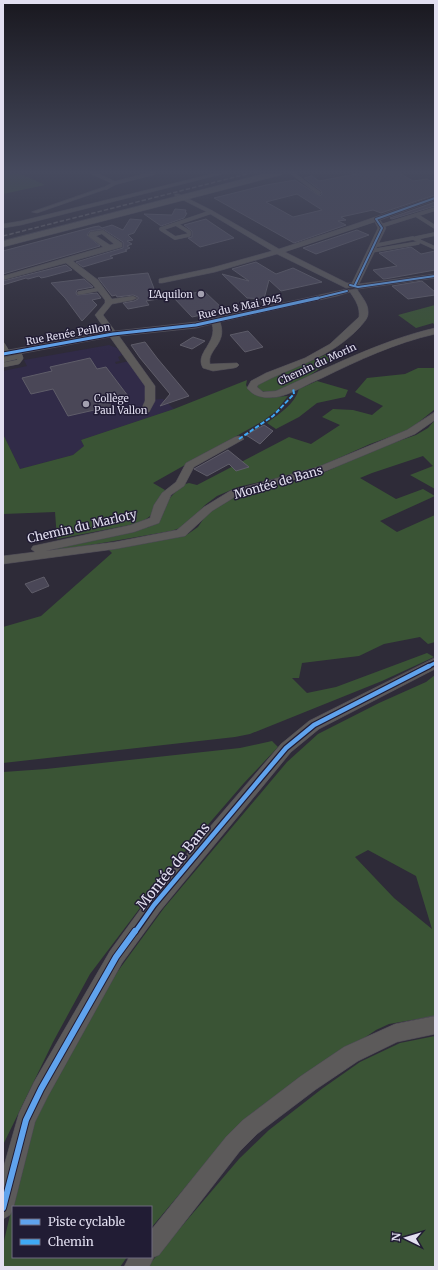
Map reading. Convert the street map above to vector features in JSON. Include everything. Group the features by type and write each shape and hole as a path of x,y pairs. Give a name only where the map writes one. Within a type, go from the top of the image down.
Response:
{"main road":[{"path":"3,243 41,232"}],"street":[{"path":"246,232 278,251 352,288 372,249 377,232"},
{"path":"162,281 201,274 346,232"},
{"path":"3,278 109,248"},
{"path":"67,260 95,282 110,302"},
{"name":"Rue du 8 Mai 1945","path":"136,332 215,321 352,288 435,276"},
{"name":"Chemin du Morin","path":"352,288 362,304 364,311 363,318 356,326 333,346 308,360 259,380 254,383 252,388 261,395 285,392 330,369 381,347 413,336 435,331"},
{"path":"133,298 110,302 98,315 150,386 150,401 146,410"},
{"path":"215,321 219,335 205,358 204,363 206,366 213,368 234,365"},
{"name":"Rue Renée Peillon","path":"5,356 113,334 136,332"},
{"name":"Montée de Bans","path":"9,560 84,550 181,533 208,509 234,493 322,469 411,432 435,415"},
{"name":"Chemin du Marloty","path":"9,560 22,553 134,528 156,520 160,505 168,493 180,484 190,465 239,439"},
{"path":"3,564 9,560"},
{"name":"Montée de Bans","path":"3,1208 26,1120 41,1089 116,957 154,905 286,748 314,726 435,663"},
{"path":"152,1246 233,1144 250,1127 308,1083 351,1054 395,1033 435,1025"},
{"path":"135,1267 142,1258"}],"lane":[{"path":"166,232 175,238 190,234 188,232"},
{"path":"435,234 416,238 435,248"},
{"path":"372,249 418,243 419,240"},
{"path":"79,293 100,289"},
{"path":"3,345 5,356"},
{"path":"3,365 18,362 21,358 19,354"}],"shaded area":[{"name":"Collège Paul Vallon","path":"109,345 117,348 122,355 118,357 120,361 115,362 116,364 129,361 145,384 146,390 144,400 163,399 174,409 81,440 84,446 73,455 20,469 3,434 3,371 27,366 24,360"}],"green space":[{"path":"435,305 435,326 433,323 416,328 398,315"},
{"path":"332,352 338,355 312,374 289,387 278,391 268,392 259,390 257,385 261,382"},
{"path":"418,368 435,368 435,409 409,430 370,444 319,467 238,487 217,496 180,528 171,531 56,551 54,549 149,527 160,520 168,500 182,485 189,483 197,485 289,437 311,444 340,425 322,417 333,409 353,410 372,415 383,406 355,392 367,378 405,374"},
{"path":"247,380 246,385 249,390 259,396 288,396 276,411 263,421 153,483 165,490 157,507 151,515 142,521 135,524 57,539 55,512 3,514 3,434 20,469 73,455 84,446 81,440 174,409"},
{"path":"317,381 348,390 345,397 317,403 299,417 276,429 267,423 282,412 294,400 299,389"},
{"path":"435,420 435,489 410,475 433,466 423,456 360,478 396,499 423,489 435,496 380,521 397,532 435,515 435,642 428,644 420,637 384,644 359,656 302,663 299,678 292,678 307,693 336,687 427,653 434,657 382,681 250,734 235,737 3,763 3,627 41,616 112,553 109,550 188,534 198,527 206,515 222,503 238,495 257,488 301,480 321,474 370,451 416,435 428,428"},
{"path":"435,675 435,1016 389,1024 376,1030 255,1111 220,1146 152,1227 152,1206 12,1206 24,1156 37,1112 63,1062 118,971 164,908 287,762 318,734 379,703 426,682","holes":["368,850 416,876 432,929 394,898 355,857"]},
{"path":"272,741 278,747 244,783 168,871 90,974 53,1042 3,1145 3,772 46,769 240,748"},
{"path":"435,1036 435,1267 147,1267 239,1159 269,1130 323,1088 360,1062 400,1043"},
{"path":"12,1207 12,1258 126,1258 120,1267 3,1267 3,1245"}],"building":[{"path":"73,232 89,232 87,235 100,246 3,274 3,251"},
{"path":"108,232 134,232 128,235 133,240 127,241 132,244 127,246 130,248 125,250 127,251 110,256 113,258 83,267 76,262 123,248 123,242"},
{"path":"192,232 226,232 234,238 200,247 188,238 192,237"},
{"path":"275,232 325,232 294,243"},
{"path":"350,232 362,232 369,235 316,254 303,248"},
{"path":"411,247 421,254 435,251 435,270 383,279 373,270 397,266 379,253"},
{"path":"256,262 276,274 293,268 322,282 281,291 269,280 264,299 247,298 222,274 249,281 232,269"},
{"path":"66,265 72,270 41,278 39,276 28,279 26,278 3,285 3,281"},
{"path":"148,273 158,299 146,301 149,305 128,309 123,303 134,301 138,299 138,297 133,295 117,297 116,295 112,296 98,278"},
{"path":"84,279 93,287 77,290 77,295 97,293 101,298 92,300 97,305 82,321 65,298 51,283"},
{"path":"422,281 435,292 435,295 408,299 392,286"},
{"path":"204,291 224,310 192,317 173,297"},
{"path":"248,331 263,347 245,352 230,335"},
{"path":"193,337 205,341 192,349 180,345"},
{"path":"145,342 189,396 160,406 170,394 131,345"},
{"path":"90,358 97,369 106,367 128,396 108,401 112,406 68,416 53,389 31,394 22,378 52,371 50,367"},
{"path":"264,425 273,431 260,444 246,435"},
{"path":"228,450 249,467 236,471 229,464 207,476 194,469"},
{"path":"44,577 49,586 32,593 25,584"}],"railway":[{"path":"3,236 18,232"}],"marked path":[{"path":"239,439 273,416 294,394 293,388"}],"cycle path":[{"path":"355,285 380,232"},
{"path":"350,285 358,287 435,276"},
{"path":"3,354 113,334 196,325 347,291"},
{"path":"3,1208 26,1120 41,1089 116,957 154,905 286,748 314,725 435,663"}],"place":[{"name":"L'Aquilon","path":"201,294"},
{"name":"Collège Paul Vallon","path":"86,404"}]}
